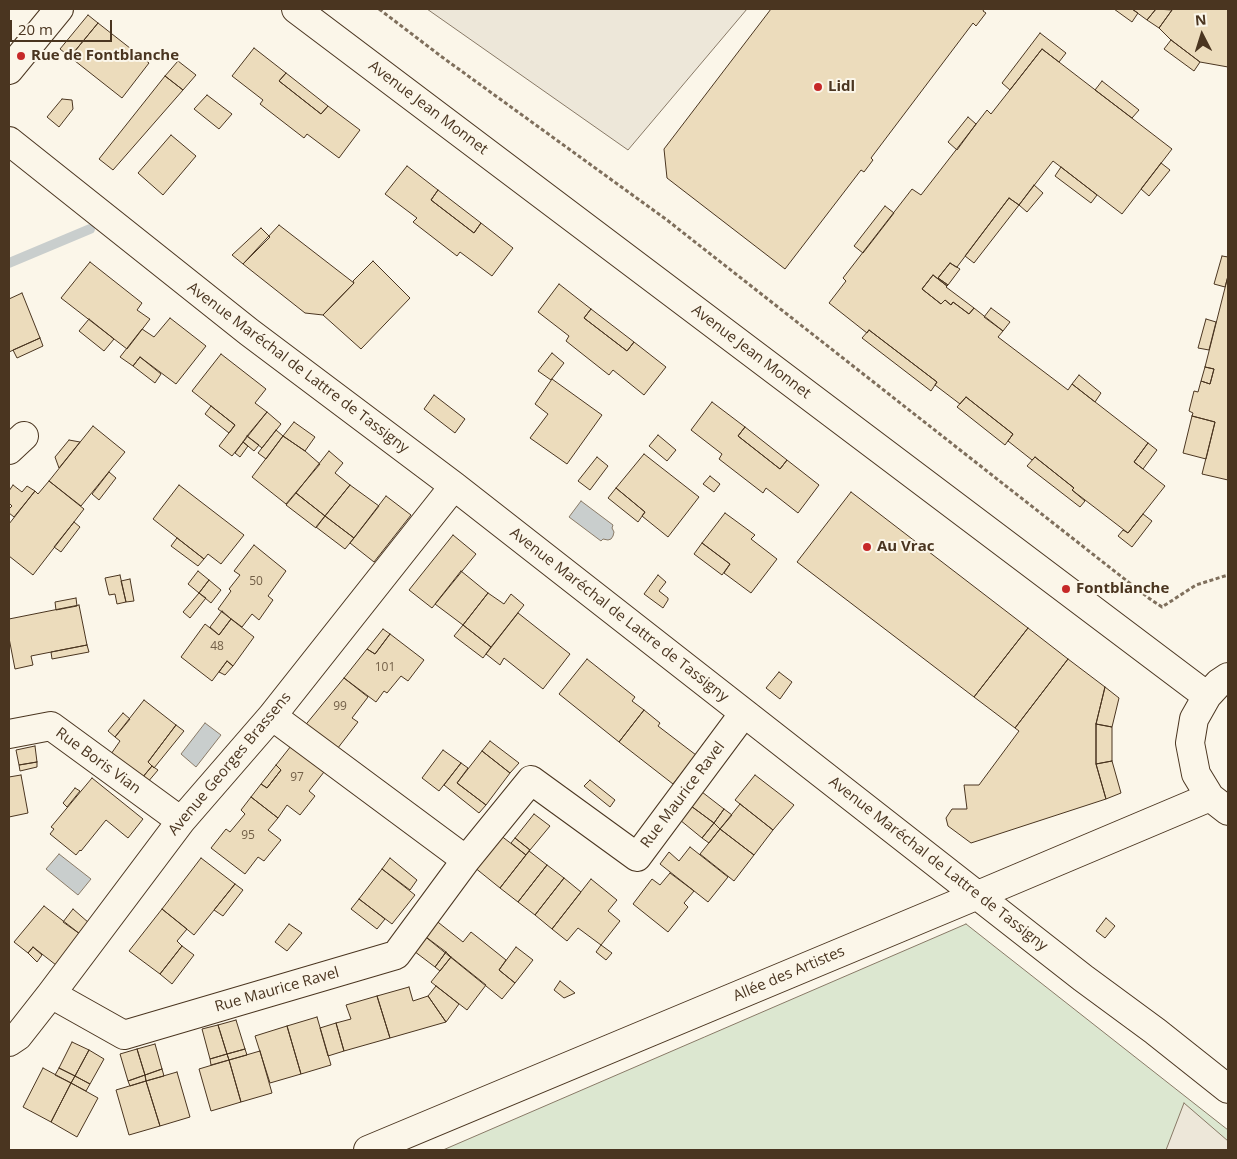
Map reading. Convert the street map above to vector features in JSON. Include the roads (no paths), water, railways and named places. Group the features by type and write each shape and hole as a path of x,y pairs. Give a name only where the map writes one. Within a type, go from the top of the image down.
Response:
{"street":[{"path":"9,70 59,9"},
{"name":"Avenue Jean Monnet","path":"296,9 1207,696"},
{"name":"Avenue Maréchal de Lattre de Tassigny","path":"9,141 249,332 454,486 1083,978 1154,1030 1228,1090"},
{"name":"Avenue Georges Brassens","path":"9,1042 18,1036 51,994 181,820 272,716 454,486"},
{"path":"1219,804 1196,774 1190,743 1194,719 1207,696 1219,683 1228,678"},
{"name":"Rue Maurice Ravel","path":"51,994 124,1035 396,955 466,860 531,780 637,857 744,713"},
{"path":"272,716 466,860"},
{"name":"Rue Boris Vian","path":"9,734 51,726 181,820"},
{"name":"Allée des Artistes","path":"368,1150 978,896 1219,804"}],"waterway":[{"path":"9,263 90,229"}],"place":[{"name":"Rue de Fontblanche","path":"21,56"},
{"name":"Lidl","path":"818,87"},
{"name":"Au Vrac","path":"867,547"},
{"name":"Fontblanche","path":"1066,589"}]}
